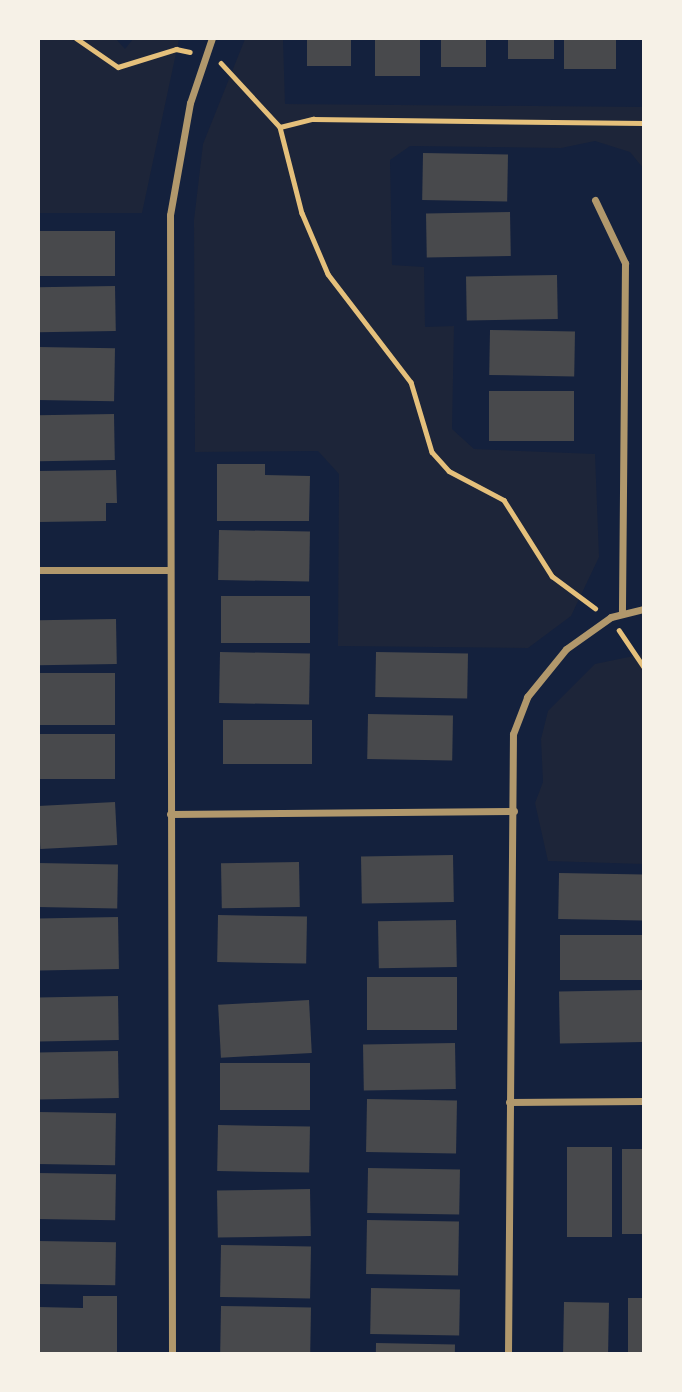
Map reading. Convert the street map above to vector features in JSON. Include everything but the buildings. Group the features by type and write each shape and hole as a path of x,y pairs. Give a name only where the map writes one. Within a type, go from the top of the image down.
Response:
{"street":[{"path":"172,1353 168,570 170,215 212,38"},
{"path":"595,200 625,263 622,614"},
{"path":"38,570 168,570"},
{"path":"508,1353 509,1102 517,715 566,649 611,617 643,609"},
{"path":"170,814 514,811"},
{"path":"509,1102 643,1101"}],"path":[{"path":"76,38 118,67 176,49 206,55 232,70 281,127 302,214 327,274 411,382 432,452 449,471 505,500 552,576 611,617 643,667"},
{"path":"281,127 313,119 643,123"}],"shaded area":[{"path":"39,39 116,39 125,49 133,39 179,39 142,213 39,213"},
{"path":"245,39 283,39 285,104 643,107 643,168 630,152 595,141 561,148 410,146 390,160 392,265 424,267 425,327 454,326 452,429 474,449 595,454 599,557 571,616 528,648 338,646 339,474 318,451 195,452 194,220 203,144"},
{"path":"643,654 643,864 548,861 535,803 543,782 541,739 548,711 595,664"}]}
